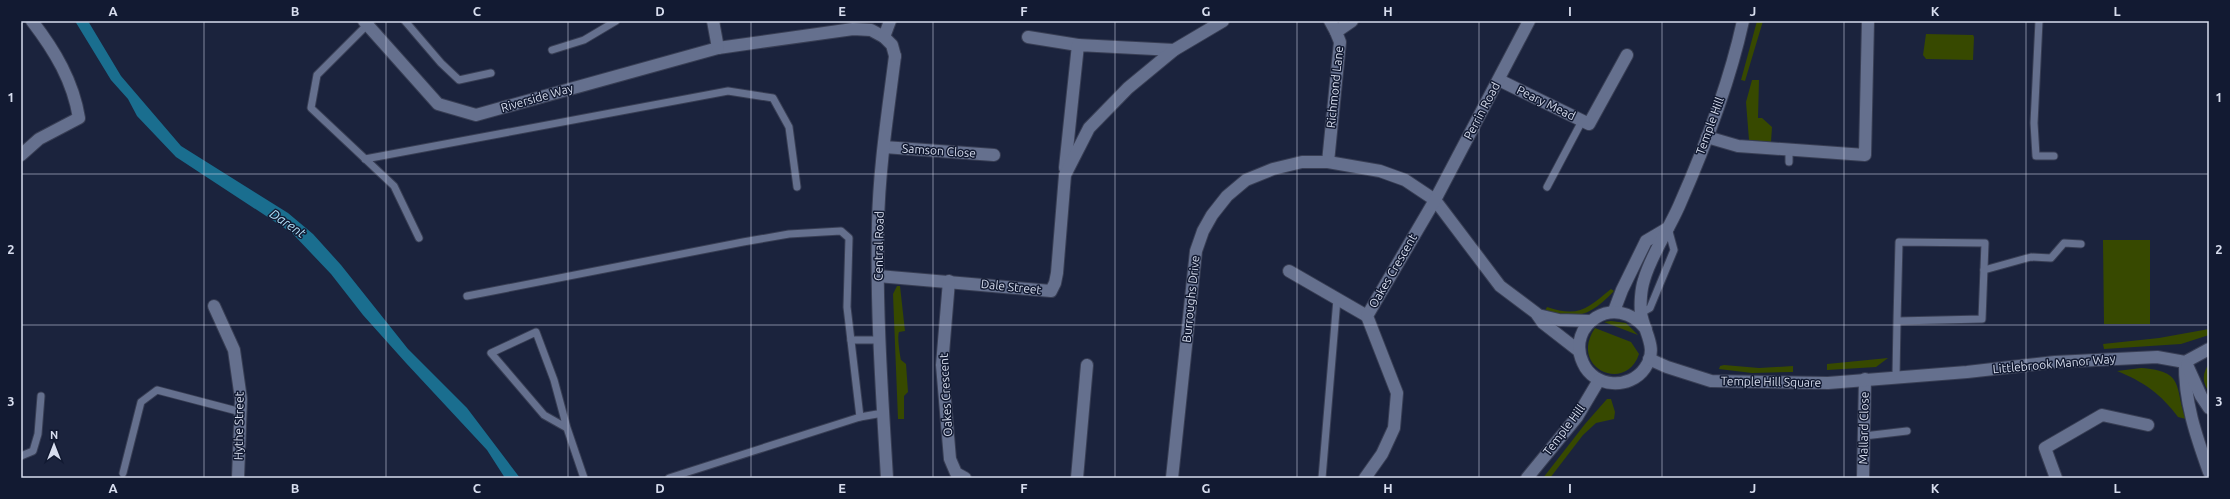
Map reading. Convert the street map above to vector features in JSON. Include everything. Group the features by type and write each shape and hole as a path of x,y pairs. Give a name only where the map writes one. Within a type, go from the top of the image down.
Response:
{"street":[{"path":"21,155 39,139 79,118 76,101 69,78 32,21"},
{"path":"713,21 718,48"},
{"path":"884,37 890,21"},
{"name":"Dale Street","path":"1065,175 1089,128 1128,88 1174,50 1223,21"},
{"path":"1330,21 1336,32"},
{"name":"Richmond Lane","path":"1328,162 1340,42 1336,32 1352,21"},
{"name":"Perrin Road","path":"1434,200 1529,21"},
{"name":"Temple Hill","path":"1649,359 1651,345 1641,313 1644,280 1707,137 1726,83 1743,21"},
{"path":"1707,137 1738,146 1789,156 1865,155 1868,21"},
{"name":"Riverside Way","path":"367,22 438,104 456,111 476,115 718,48 853,29 871,30 884,37"},
{"name":"Central Road","path":"884,37 892,45 895,56 884,147 878,214 880,340 887,478"},
{"path":"1028,37 1078,45 1174,50"},
{"name":"Dale Street","path":"878,276 1051,291 1055,283 1057,273 1078,45"},
{"name":"Peary Mead","path":"1499,80 1588,124 1627,56"},
{"name":"Samson Close","path":"884,147 994,155"},
{"name":"Burroughs Drive","path":"1172,478 1194,264 1203,231 1227,196 1246,180 1273,169 1302,162 1328,162 1380,171 1405,180 1434,200 1500,286 1538,315 1543,323 1579,351"},
{"name":"Oakes Crescent","path":"1365,478 1382,454 1394,428 1397,393 1367,316 1434,200"},
{"path":"1614,311 1622,290 1646,241 1668,228"},
{"path":"1289,271 1367,316"},
{"name":"Oakes Crescent","path":"949,281 942,365 950,459 952,466 960,477"},
{"name":"Hythe Street","path":"214,306 234,350 241,399 238,478"},
{"path":"1646,329 1640,321 1629,314 1614,311 1600,315 1591,321 1582,334 1579,351 1587,370 1599,380 1616,384 1627,382 1638,376 1649,359"},
{"name":"Burroughs Drive","path":"1538,315 1558,320 1591,321"},
{"path":"2185,362 2209,349"},
{"name":"Littlebrook Manor Way","path":"1896,376 1967,372 2063,362 2157,357 2185,362"},
{"name":"Temple Hill Square","path":"1649,359 1667,367 1712,381 1828,383 1896,376"},
{"path":"2185,362 2201,396 2209,408"},
{"path":"2185,362 2187,401 2197,439 2209,472"},
{"path":"1077,478 1087,365"},
{"name":"Mallard Close","path":"1863,478 1865,379"},
{"name":"Temple Hill","path":"1527,478 1577,417 1599,380"},
{"path":"2056,478 2045,448 2102,415 2148,426"}],"lane":[{"path":"405,21 441,63 459,80 491,73"},
{"path":"552,50 584,40 616,21"},
{"path":"2039,21 2034,124 2036,156 2054,156"},
{"path":"367,22 317,76 311,108 394,186 419,238"},
{"path":"365,159 728,91 773,98 789,127 796,187"},
{"path":"1547,187 1582,121"},
{"path":"1641,313 1650,308 1674,250 1668,228"},
{"path":"466,296 789,234 841,231 849,238 847,307 860,417"},
{"path":"1896,376 1897,321 1899,242 1985,243 1982,319 1897,321"},
{"path":"1984,270 2031,257 2051,258 2064,243 2081,244"},
{"path":"1322,478 1337,299"},
{"path":"567,428 544,416 491,353 536,332 554,380 567,428 584,478"},
{"path":"851,340 880,340"},
{"path":"123,473 141,402 157,390 241,412"},
{"path":"21,456 33,451 38,434 41,396"},
{"path":"669,478 860,417 883,413"},
{"path":"1864,436 1907,431"}],"green space":[{"path":"1757,21 1763,21 1745,81 1741,80"},
{"path":"1926,34 1973,35 1973,60 1926,59 1923,55"},
{"path":"1752,80 1759,80 1758,118 1762,118 1772,127 1771,142 1749,140 1746,102"},
{"path":"2103,240 2150,240 2150,324 2104,324"},
{"path":"897,286 900,286 905,331 899,332 898,338 901,360 906,364 908,392 904,396 904,419 898,419 893,294"},
{"path":"1611,289 1614,291 1598,306 1583,314 1566,315 1545,311 1547,307 1567,312 1582,309 1589,306"},
{"path":"1611,321 1626,323 1638,335 1604,322"},
{"path":"1595,328 1631,342 1639,354 1632,366 1623,372 1612,374 1602,371 1594,364 1589,355 1589,342"},
{"path":"2209,329 2209,335 2181,344 2104,349 2103,344 2159,338"},
{"path":"1888,358 1876,367 1827,370 1827,364"},
{"path":"2209,364 2209,392 2204,382 2204,374"},
{"path":"1724,365 1759,368 1793,366 1793,372 1752,373 1719,369 1720,366"},
{"path":"2141,368 2155,370 2172,377 2176,383 2186,419 2178,417 2158,395 2144,384 2117,371"},
{"path":"1607,399 1611,399 1615,412 1614,419 1596,423 1583,435 1550,478 1543,478 1585,424"}],"water":[{"name":"Darent","path":"75,21 88,21 121,76 181,146 288,213 313,234 341,265 408,349 467,408 520,478 505,478 487,450 406,363 363,315 331,274 292,233 176,157 137,116 128,99 111,80"}]}
